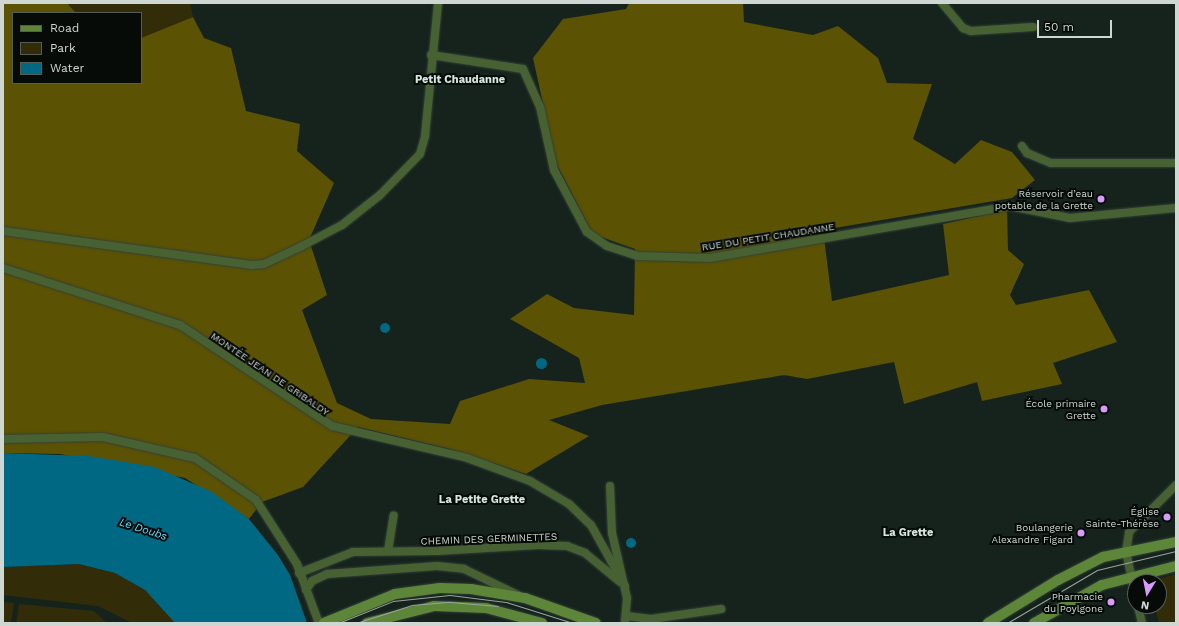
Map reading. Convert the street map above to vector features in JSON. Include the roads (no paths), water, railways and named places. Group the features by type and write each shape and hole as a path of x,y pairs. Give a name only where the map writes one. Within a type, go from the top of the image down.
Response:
{"main road":[{"path":"988,623 1080,568 1126,552 1176,542"},
{"path":"1140,574 1176,566"},
{"path":"1034,623 1086,592 1127,577"},
{"path":"324,623 374,601 440,588 471,589 525,598 596,623"},
{"path":"367,623 379,618 434,606 463,606 542,623"}],"street":[{"path":"3,231 252,265 264,264 342,225 380,195 420,154 425,136 431,55 438,3"},
{"path":"942,3 964,28 971,31 1033,27"},
{"name":"RUE DU PETIT CHAUDANNE","path":"431,55 523,69 540,107 554,170 587,232 607,246 637,256 710,258 1010,206 1038,210 1070,218 1176,208"},
{"path":"1022,146 1027,153 1050,162 1176,163"},
{"name":"MONTÉE JEAN DE GRIBALDY","path":"3,268 180,325 332,426 467,458 530,481 569,504 591,525 625,586"},
{"path":"3,439 103,438 195,458 256,500 299,573 319,623"},
{"path":"1131,574 1126,552 1126,539 1135,522 1176,485"},
{"path":"610,486 612,532 625,586 626,619 652,619 721,609"},
{"path":"388,551 394,514"},
{"name":"CHEMIN DES GERMINETTES","path":"299,573 353,552 567,546 599,562 625,586"},
{"path":"306,590 312,581 328,574 437,566 464,569 525,598"}],"water":[{"path":"383,323 387,323 389,324 389,332 383,333 380,330 380,326"},
{"path":"539,358 543,358 545,359 545,367 539,368 536,365 536,361"},
{"name":"Le Doubs","path":"3,453 89,456 155,467 212,492 249,519 278,555 290,575 307,623 175,623 145,590 115,573 79,564 3,567"},
{"path":"631,538 636,543 631,548 626,543"}],"tram line":[{"path":"1007,623 1097,570 1176,551"},
{"path":"338,623 393,601 450,595 506,602 573,623"},
{"path":"356,623 412,605 450,602 498,606"}],"place":[{"name":"Réservoir d’eau potable de la Grette","path":"1101,199"},
{"name":"École primaire Grette","path":"1104,409"},
{"name":"Église Sainte-Thérèse","path":"1167,517"},
{"name":"Boulangerie Alexandre Figard","path":"1081,533"},
{"name":"Pharmacie du Poylgone","path":"1111,602"}],"district":[{"name":"Petit Chaudanne","path":"460,80"},
{"name":"La Petite Grette","path":"482,500"},
{"name":"La Grette","path":"908,533"}]}
